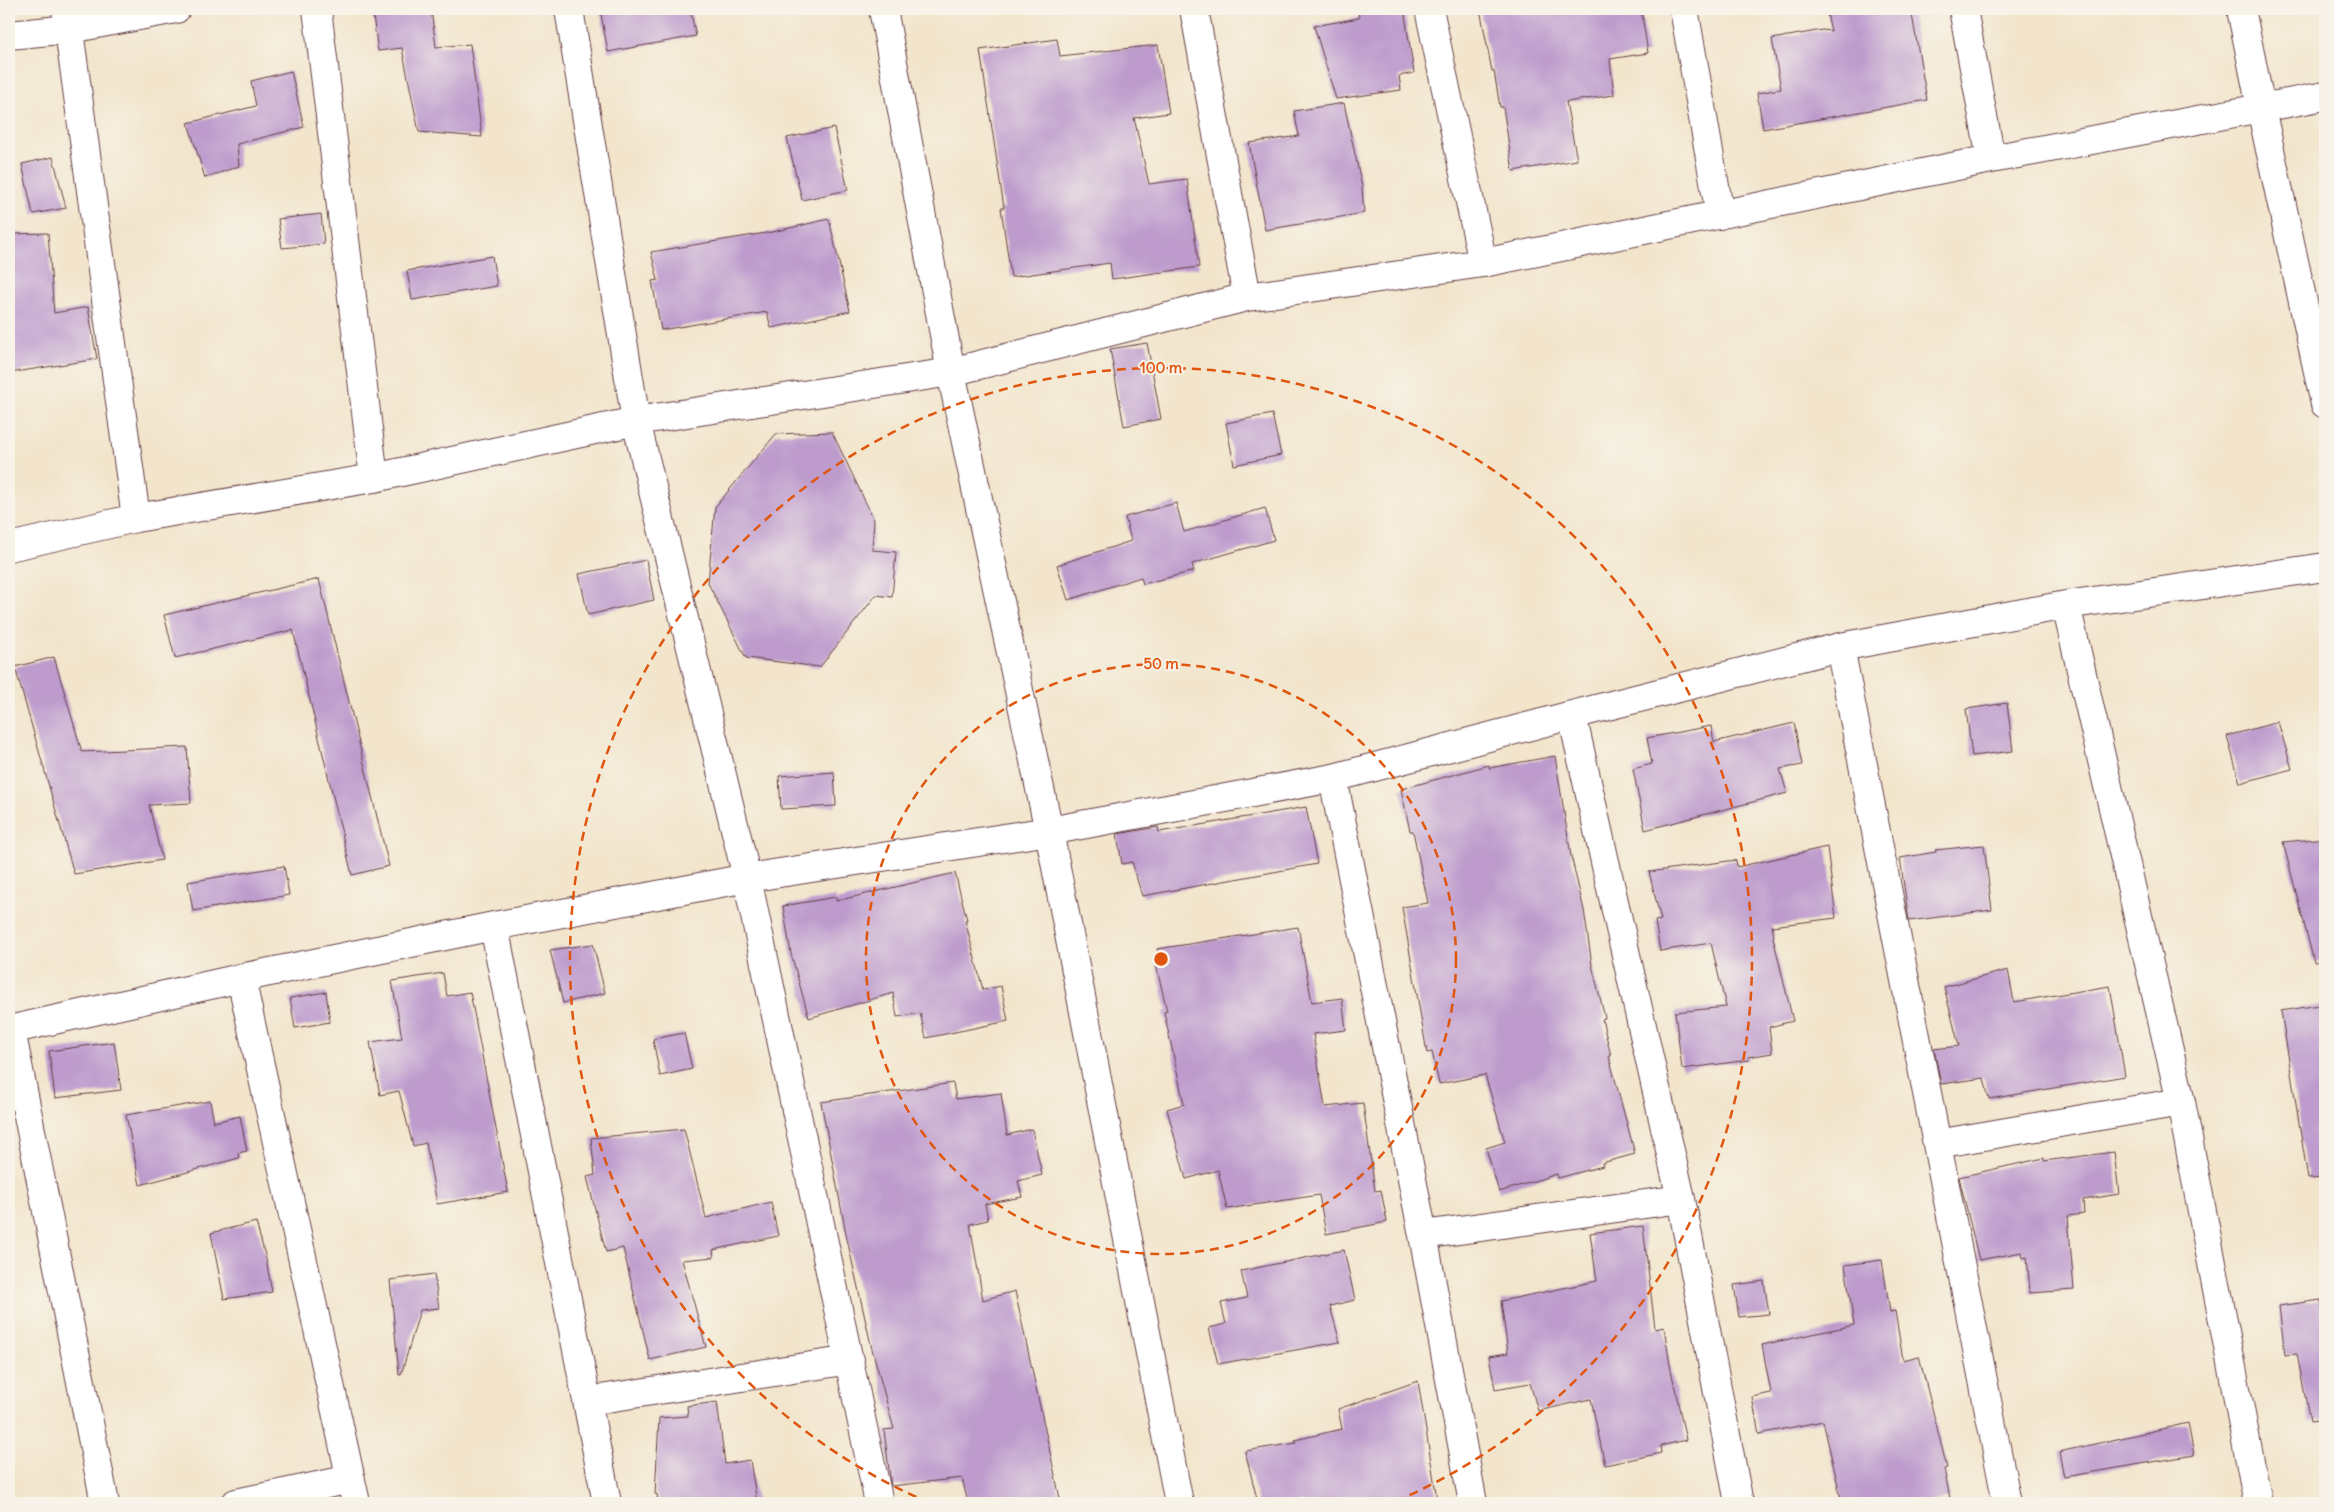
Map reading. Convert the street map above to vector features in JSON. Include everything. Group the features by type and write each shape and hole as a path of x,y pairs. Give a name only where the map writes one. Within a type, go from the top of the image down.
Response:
{"street":[{"path":"9,35 68,19 176,9"},
{"path":"317,9 374,478"},
{"path":"569,9 636,421 747,878 879,1503"},
{"path":"883,9 951,372 1049,831 1179,1503"},
{"path":"1194,9 1247,297"},
{"path":"1428,9 1483,263"},
{"path":"1684,9 1720,215"},
{"path":"1963,9 1991,159"},
{"path":"2241,9 2260,108 2325,404"},
{"path":"68,19 136,518"},
{"path":"9,547 136,518 374,478 636,421 951,372 1247,297 1483,263 1991,159 2325,96"},
{"path":"105,1503 10,1030 241,978 494,926 747,878 1049,831 1333,778 1840,647 2066,605 2325,567"},
{"path":"2066,605 2181,1102 2258,1503"},
{"path":"1840,647 2007,1503"},
{"path":"1572,715 1681,1199 1739,1503"},
{"path":"1333,778 1423,1234 1473,1503"},
{"path":"494,926 607,1503"},
{"path":"236,1503 353,1491 241,978"},
{"path":"1938,1144 2181,1102"},
{"path":"1423,1234 1681,1199"},
{"path":"588,1401 850,1360"}],"building":[{"path":"372,9 431,9 436,47 470,44 482,137 419,132 402,48 378,51"},
{"path":"600,9 690,9 696,36 608,52"},
{"path":"1358,9 1404,9 1414,73 1399,76 1401,90 1336,99 1314,26 1359,18"},
{"path":"1480,9 1641,9 1648,53 1610,59 1614,95 1566,102 1577,160 1513,171 1503,107 1500,107"},
{"path":"1826,9 1911,9 1927,100 1763,129 1757,93 1781,89 1772,39 1822,30 1831,31"},
{"path":"1057,39 1060,56 1158,45 1169,113 1134,118 1149,184 1187,179 1199,267 1112,279 1110,263 1011,277 1001,208 1004,208 980,50"},
{"path":"291,71 304,127 237,144 239,166 205,178 188,123 256,106 251,81"},
{"path":"1344,103 1362,187 1364,213 1265,230 1249,143 1299,136 1294,111"},
{"path":"834,128 848,190 802,200 787,138"},
{"path":"53,157 66,208 33,214 22,164"},
{"path":"321,214 324,244 282,248 278,219"},
{"path":"829,219 850,311 771,328 767,312 661,330 652,281 658,280 651,252 772,232"},
{"path":"48,233 54,313 88,307 97,359 9,373 9,234"},
{"path":"492,256 497,286 412,300 407,271"},
{"path":"1147,343 1161,419 1124,426 1110,349"},
{"path":"1272,414 1281,455 1234,465 1226,423"},
{"path":"832,432 874,520 872,550 896,552 892,597 876,595 820,667 746,658 708,583 715,507 776,434"},
{"path":"1176,503 1184,532 1265,508 1274,540 1192,564 1194,571 1143,584 1141,577 1068,600 1057,565 1131,541 1125,517"},
{"path":"646,560 654,600 588,615 579,574"},
{"path":"319,579 389,866 352,875 293,630 175,658 164,615"},
{"path":"54,657 82,752 187,747 191,803 149,805 162,860 74,874 15,667"},
{"path":"2007,703 2013,751 1972,756 1966,709"},
{"path":"2278,722 2292,769 2240,783 2227,736"},
{"path":"1794,723 1802,765 1780,769 1787,793 1645,830 1633,769 1652,764 1647,738 1711,726 1714,742"},
{"path":"1555,756 1571,856 1584,910 1592,965 1605,1018 1602,1019 1611,1056 1609,1057 1635,1154 1602,1163 1603,1166 1558,1178 1557,1174 1499,1192 1486,1148 1505,1142 1485,1075 1439,1084 1432,1052 1427,1053 1402,907 1428,903 1413,831 1410,831 1401,789 1489,765 1489,768"},
{"path":"834,772 836,806 781,809 779,776"},
{"path":"1306,807 1317,864 1142,896 1132,862 1122,864 1117,834 1158,827 1159,832"},
{"path":"2325,838 2325,960 2314,962 2283,842"},
{"path":"1984,845 1992,910 1909,921 1900,858 1936,852 1935,850"},
{"path":"1827,847 1836,918 1772,926 1793,1021 1769,1027 1772,1053 1748,1057 1749,1060 1682,1069 1675,1012 1726,1007 1711,943 1660,951 1655,921 1661,920 1649,872 1736,860 1737,867"},
{"path":"284,866 289,895 193,911 188,882"},
{"path":"955,873 983,990 1001,986 1008,1021 926,1038 920,1013 897,1017 893,993 809,1018 791,954 783,906 836,897 836,901"},
{"path":"1298,927 1312,1002 1342,998 1346,1030 1313,1034 1325,1107 1363,1103 1375,1191 1381,1190 1387,1222 1326,1234 1319,1195 1227,1209 1218,1170 1186,1179 1167,1109 1184,1104 1164,1012 1167,1011 1155,960 1160,959 1157,949"},
{"path":"593,944 605,993 563,1003 550,950"},
{"path":"2008,970 2014,1002 2110,986 2125,1076 1989,1099 1984,1078 1941,1084 1934,1049 1959,1046 1944,987"},
{"path":"443,973 447,996 470,992 508,1192 437,1204 426,1143 413,1146 399,1091 380,1095 370,1042 402,1038 392,981"},
{"path":"326,992 330,1022 295,1028 290,998"},
{"path":"2325,1004 2325,1178 2308,1179 2281,1011"},
{"path":"684,1033 692,1069 660,1076 653,1039"},
{"path":"114,1042 121,1090 55,1098 49,1051"},
{"path":"953,1083 956,1099 1001,1093 1007,1135 1032,1129 1042,1175 1018,1181 1022,1197 985,1204 988,1220 970,1224 983,1300 1015,1291 1061,1503 968,1503 962,1478 891,1486 884,1430 894,1429 871,1345 847,1239 821,1102"},
{"path":"210,1101 214,1122 240,1116 247,1151 238,1153 239,1158 140,1185 126,1115"},
{"path":"684,1129 706,1218 771,1202 778,1236 713,1250 714,1257 682,1260 706,1347 650,1360 623,1248 606,1252 587,1177 595,1175 591,1138"},
{"path":"2114,1152 2119,1194 2083,1200 2084,1214 2068,1216 2074,1290 2030,1293 2027,1257 2023,1258 2022,1252 1979,1260 1959,1177 2044,1158 2044,1161"},
{"path":"256,1222 266,1259 272,1292 224,1299 211,1233"},
{"path":"1643,1226 1655,1329 1664,1327 1686,1440 1660,1446 1661,1453 1605,1465 1591,1399 1538,1411 1530,1383 1495,1389 1489,1356 1508,1353 1501,1301 1597,1281 1590,1233"},
{"path":"1344,1250 1355,1300 1330,1306 1340,1342 1218,1364 1209,1328 1226,1324 1221,1303 1247,1298 1241,1271"},
{"path":"1882,1260 1890,1312 1895,1311 1903,1360 1919,1356 1947,1468 1944,1469 1950,1498 1924,1503 1842,1503 1823,1421 1759,1434 1752,1397 1771,1393 1762,1345 1854,1325 1845,1265"},
{"path":"434,1274 439,1308 420,1310 401,1375 399,1375 390,1280"},
{"path":"1764,1281 1769,1314 1739,1317 1734,1285"},
{"path":"2321,1300 2325,1331 2325,1420 2310,1422 2297,1354 2285,1355 2279,1306"},
{"path":"1418,1381 1437,1499 1411,1503 1258,1503 1245,1451 1296,1443 1295,1440 1342,1429 1338,1409"},
{"path":"717,1402 725,1464 750,1460 757,1503 658,1503 657,1494 655,1494 659,1418 688,1416 687,1406"},
{"path":"2188,1423 2194,1455 2064,1477 2059,1452"}]}
